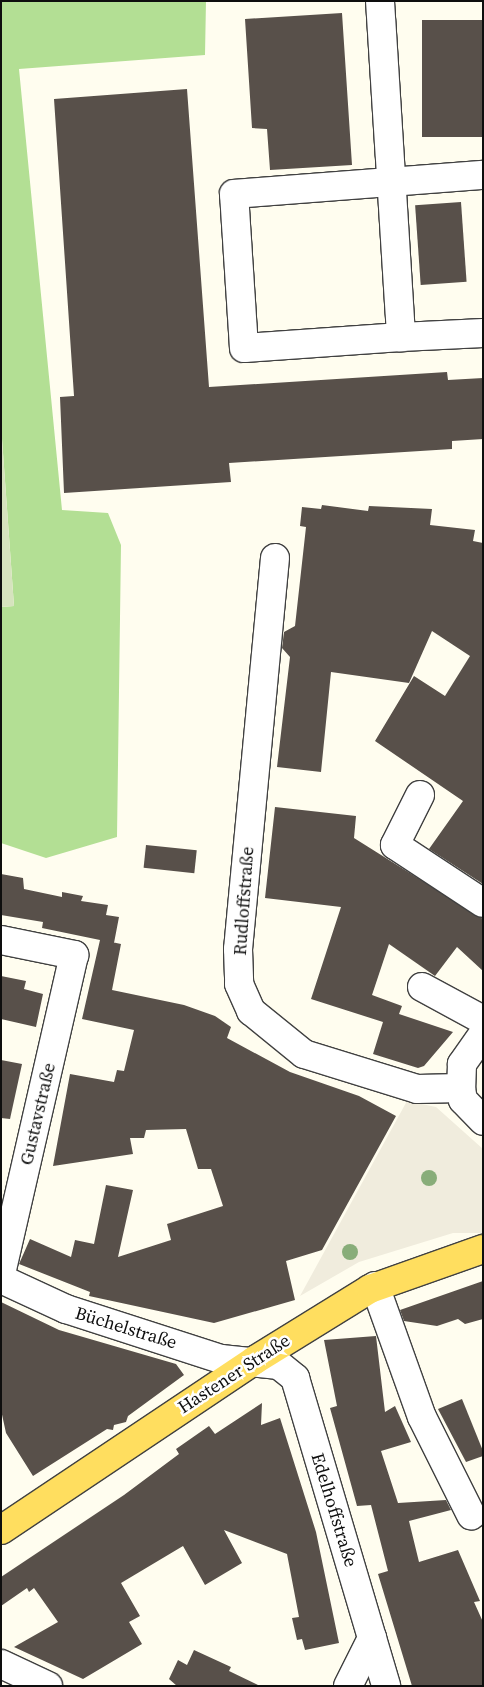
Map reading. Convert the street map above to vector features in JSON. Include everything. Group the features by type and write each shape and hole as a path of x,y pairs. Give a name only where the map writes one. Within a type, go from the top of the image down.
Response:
{"main road":[{"name":"Hastener Straße","path":"1,1530 255,1360 375,1286 483,1249"}],"street":[{"path":"380,1 401,337"},
{"path":"483,174 234,194 244,348 483,333"},
{"name":"Rudloffstraße","path":"275,558 238,949 239,984 251,1011 274,1033 304,1054 417,1089 461,1088"},
{"path":"420,795 395,846 483,903"},
{"name":"Gustavstraße","path":"1,940 74,955 1,1273"},
{"path":"422,987 483,1020"},
{"path":"483,1034 462,1064 461,1088 463,1100 483,1121"},
{"name":"Büchelstraße","path":"1,1279 66,1309 201,1353 221,1359 255,1360"},
{"path":"375,1286 422,1418 471,1515"},
{"name":"Edelhoffstraße","path":"255,1360 280,1365 295,1378 386,1686"},
{"path":"348,1686 372,1638"},
{"path":"1,1664 48,1686"}],"green space":[{"path":"1,1 206,1 205,55 19,69 62,510 108,513 121,545 117,837 46,858 1,843 1,607 14,606 1,425"},
{"path":"1,425 14,606 1,607"}],"shaded area":[{"path":"407,1101 436,1107 483,1149 483,1233 453,1233 359,1262 300,1296"}],"building":[{"path":"342,13 352,165 270,170 267,129 252,128 245,19"},
{"path":"422,20 483,20 483,137 422,137"},
{"path":"187,89 209,387 447,372 448,380 483,378 483,439 452,441 452,449 229,463 231,482 64,493 60,397 74,396 54,99"},
{"path":"461,202 467,282 421,285 415,205"},
{"path":"322,505 368,511 369,506 432,509 430,525 475,530 473,541 483,543 483,884 429,849 463,801 375,741 414,676 445,696 470,656 432,631 409,683 331,672 321,772 277,767 290,657 282,648 284,632 295,626 306,527 300,526 302,507 321,509"},
{"path":"275,807 356,816 354,838 483,919 483,971 457,947 435,976 389,944 372,995 402,1006 399,1014 453,1032 424,1066 418,1068 373,1054 383,1022 311,999 341,907 265,898"},
{"path":"146,845 197,850 194,873 144,868"},
{"path":"1,874 23,878 24,889 62,897 62,892 83,896 81,901 108,905 106,915 119,917 114,943 121,944 112,990 184,1005 215,1016 231,1027 227,1038 290,1072 359,1096 396,1116 322,1250 286,1261 295,1300 214,1323 89,1296 90,1292 19,1264 30,1239 71,1257 75,1240 94,1244 106,1185 133,1190 118,1257 171,1240 167,1224 223,1206 211,1169 198,1169 186,1129 146,1130 144,1138 130,1138 133,1154 53,1166 70,1074 114,1082 117,1070 124,1071 134,1030 82,1019 100,940 42,928 43,922 1,915"},
{"path":"1,976 26,981 24,989 43,994 36,1027 1,1019"},
{"path":"1,1060 22,1064 10,1119 1,1118"},
{"path":"483,1281 483,1319 465,1324 458,1319 437,1326 404,1321 400,1310"},
{"path":"1,1302 59,1330 176,1364 184,1375 128,1416 126,1422 114,1425 113,1430 107,1429 33,1476 6,1433 1,1410"},
{"path":"376,1336 385,1412 395,1406 411,1442 381,1451 398,1503 446,1500 451,1510 409,1521 419,1562 458,1550 480,1601 474,1602 483,1622 483,1686 412,1686 378,1574 388,1571 371,1505 357,1506 330,1408 337,1406 324,1340"},
{"path":"462,1399 483,1451 483,1456 466,1462 438,1409"},
{"path":"262,1403 261,1425 280,1418 316,1532 339,1643 305,1650 302,1639 297,1640 292,1618 299,1617 287,1554 224,1530 242,1563 205,1585 183,1546 121,1583 140,1616 129,1622 142,1644 83,1679 14,1647 58,1622 34,1588 29,1592 27,1588 1,1606 1,1577 124,1495 179,1454 176,1449 209,1426 215,1434"},
{"path":"194,1650 231,1667 229,1671 260,1686 177,1686 169,1679 178,1660 187,1665"}]}
